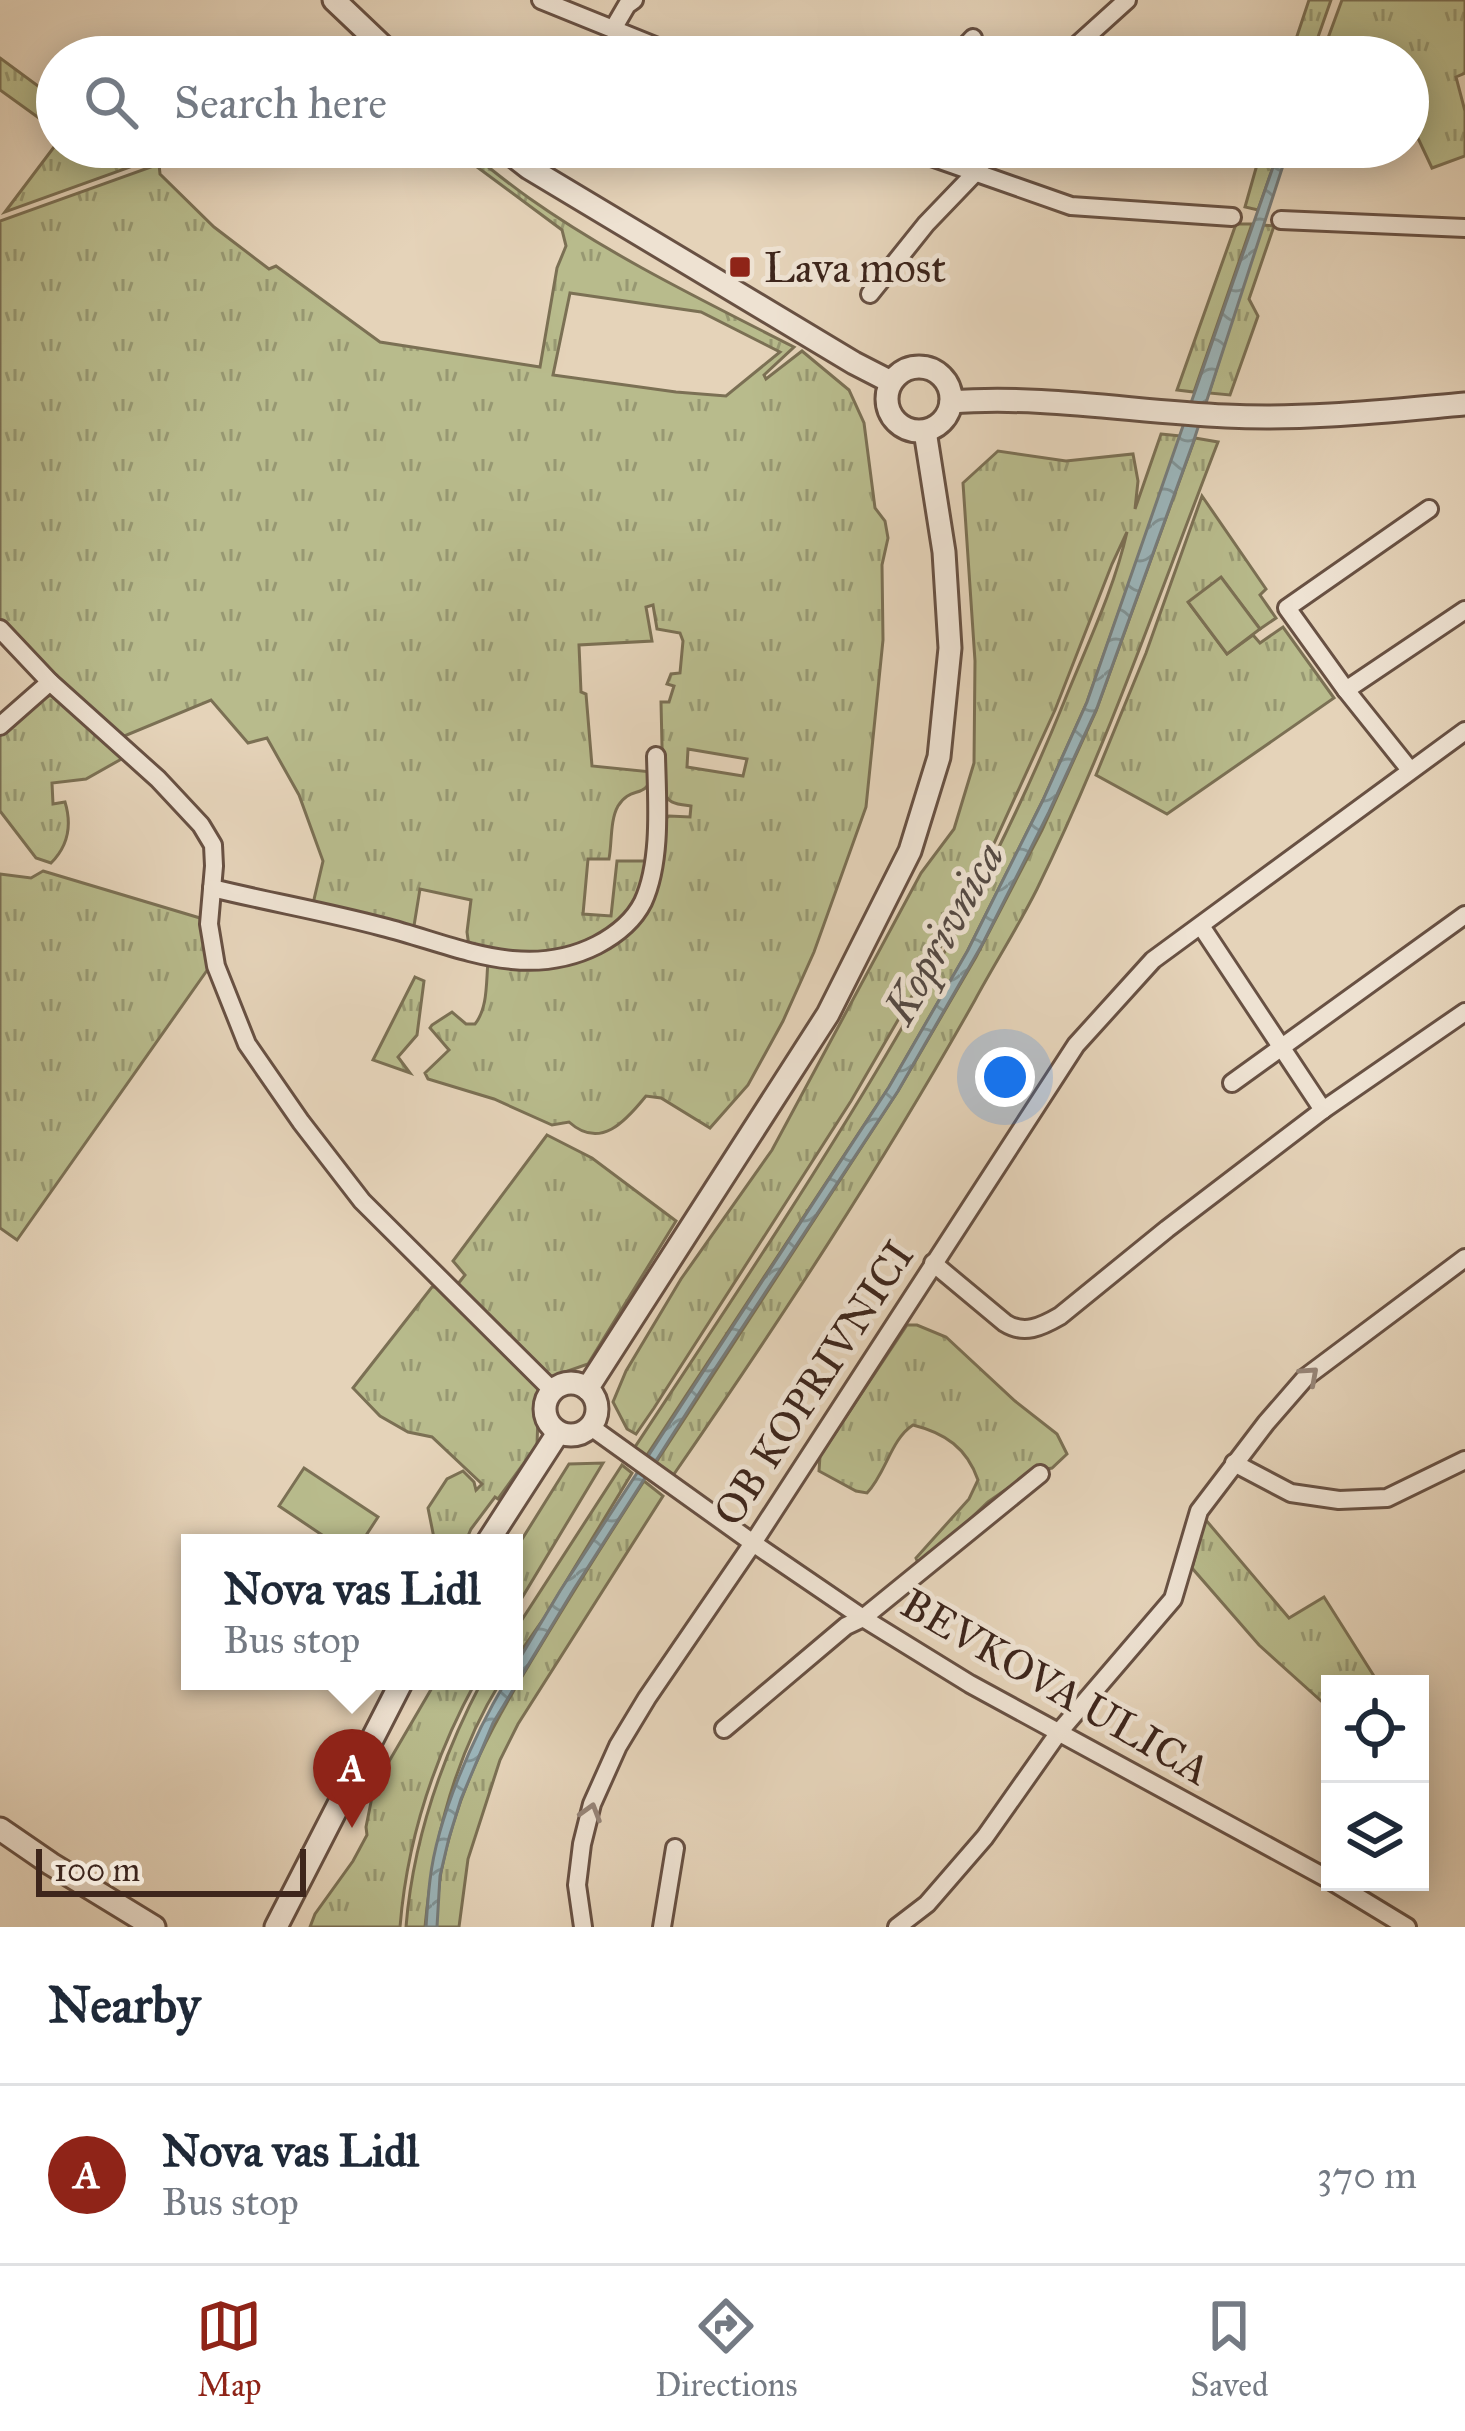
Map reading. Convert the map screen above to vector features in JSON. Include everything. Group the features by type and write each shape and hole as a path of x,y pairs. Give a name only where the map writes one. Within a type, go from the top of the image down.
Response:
{"street":[{"path":"334,0 372,36"},
{"path":"541,0 630,36"},
{"path":"613,29 634,0"},
{"path":"1087,36 1127,0"},
{"path":"529,168 891,382"},
{"path":"961,168 1071,206 1232,217"},
{"path":"870,294 978,168"},
{"path":"1281,220 1465,228"},
{"path":"908,368 931,369 946,382 951,402 944,421 926,431 905,429 889,414 887,392 908,368"},
{"path":"951,402 998,398 1231,417 1351,415 1465,404"},
{"path":"587,1389 828,1014 910,851 939,758 950,648 944,552 926,431"},
{"path":"1410,770 1287,608 1429,509"},
{"path":"1346,690 1465,610"},
{"path":"0,629 201,825 213,845 209,924 216,966 247,1044 362,1201 552,1390"},
{"path":"0,726 50,682"},
{"name":"OB KOPRIVNICI","path":"583,1927 577,1885 582,1844 592,1804 618,1746 1076,1045 1153,960 1465,730"},
{"path":"212,888 378,925 489,957 533,962 582,952 612,937 644,900 658,811 656,756"},
{"path":"1232,1083 1465,915"},
{"path":"1201,926 1323,1110"},
{"path":"933,1262 1017,1330 1041,1327 1323,1110 1465,1012"},
{"path":"897,1927 927,1904 985,1837 1059,1732 1172,1599 1199,1511 1306,1376 1465,1258"},
{"path":"572,1383 587,1389 596,1403 590,1427 575,1436 550,1427 544,1411 552,1390 572,1383"},
{"name":"BEVKOVA ULICA","path":"590,1427 863,1618 970,1684 1321,1876"},
{"path":"493,1534 558,1433"},
{"path":"1234,1463 1291,1493 1340,1500 1387,1498 1465,1460"},
{"path":"724,1729 1040,1474"},
{"path":"276,1927 397,1690"},
{"path":"0,1829 154,1927"},
{"path":"662,1927 675,1848"},
{"name":"BEVKOVA ULICA","path":"1348,1891 1407,1927"}],"green space":[{"path":"1309,0 1331,0 1318,36 1297,36"},
{"path":"1342,0 1465,0 1465,73 1456,77 1465,111 1465,156 1432,168 1429,162 1429,36 1329,36"},
{"path":"0,58 36,85 36,116 0,90"},
{"path":"38,168 127,168 5,212"},
{"path":"148,168 159,168 160,174 214,227 380,342 540,367 557,268 566,246 562,230 478,168 490,168 625,259 794,347 764,375 766,379 802,351 849,390 864,423 875,508 885,521 888,538 882,565 883,640 866,807 814,952 783,1021 748,1085 710,1128 661,1098 646,1096 621,1123 591,1133 569,1122 552,1125 494,1099 428,1079 425,1073 449,1050 432,1025 452,1012 466,1024 475,1024 479,1018 488,962 532,966 632,923 660,823 669,816 690,817 691,806 670,800 663,789 661,702 669,702 674,686 667,684 671,674 680,673 683,641 680,633 657,629 653,605 646,607 652,641 579,645 592,766 652,772 643,790 628,795 618,806 609,859 588,859 583,914 611,916 617,861 646,861 638,898 621,920 594,939 535,956 469,947 471,900 420,889 413,932 312,908 323,861 299,795 267,738 248,743 211,700 122,737 55,679 0,620 0,221","holes":["570,293 701,312 780,352 726,396 553,375","688,749 747,759 743,776 687,767"]},
{"path":"1256,168 1273,168 1258,210 1245,207"},
{"path":"1236,224 1252,224 1194,392 1177,390"},
{"path":"1262,225 1274,226 1249,299 1258,316 1230,395 1209,393"},
{"path":"1161,434 1181,436 1087,702 967,952 889,1087 645,1458 633,1450 810,1179 973,898 1021,801 1115,575 1127,532 1055,710 970,896 851,1101 654,1408 636,1434 627,1429 613,1402 626,1371 681,1279 772,1150 921,873 954,829 974,763 975,661 963,483 998,451 1066,461 1133,454 1138,481 1135,509"},
{"path":"1195,438 1218,442 1110,723 1037,889 867,1182 672,1477 655,1464 898,1091 1042,830 1096,711"},
{"path":"1202,496 1266,589 1260,595 1276,618 1260,629 1221,578 1189,603 1227,654 1253,635 1260,643 1283,627 1334,698 1167,814 1096,775"},
{"path":"1221,577 1260,629 1227,654 1188,602"},
{"path":"53,694 125,757 86,779 52,783 53,804 65,802 68,827 62,849 51,863 36,858 0,811 0,734 39,700"},
{"path":"43,871 200,918 208,969 17,1240 0,1228 0,874 31,878"},
{"path":"415,977 424,981 417,1035 398,1057 410,1073 373,1060"},
{"path":"547,1135 592,1158 676,1221 588,1364 548,1378 457,1285 465,1275 453,1261"},
{"path":"436,1287 539,1388 537,1445 469,1534 433,1534 428,1508 447,1479 463,1471 476,1490 482,1484 432,1437 408,1432 380,1416 353,1388"},
{"path":"907,1325 946,1337 1057,1434 1067,1454 1052,1468 1031,1472 988,1502 918,1563 916,1558 969,1499 978,1480 968,1459 953,1444 913,1425 899,1439 867,1493 819,1471 820,1456"},
{"path":"603,1463 523,1596 523,1538 569,1464"},
{"path":"622,1465 632,1473 523,1648 523,1618"},
{"path":"304,1468 378,1517 367,1534 321,1534 279,1506"},
{"path":"644,1481 663,1496 518,1724 500,1760 468,1859 459,1927 436,1927 448,1840 480,1754 515,1690 523,1690 523,1675"},
{"path":"1205,1519 1289,1618 1324,1597 1373,1675 1321,1675 1321,1701 1259,1645 1192,1568"},
{"path":"431,1690 472,1690 425,1800 409,1862 400,1927 310,1927 367,1835 374,1787"},
{"path":"478,1690 496,1690 471,1738 449,1799 425,1927 406,1927 415,1862 431,1800"}],"water":[{"path":"1273,168 1282,168 1193,443 1097,708 983,943 898,1091 705,1384 523,1673 523,1653 560,1591 889,1087 968,950 1087,702"},
{"path":"501,1690 513,1690 493,1723 461,1799 440,1876 437,1927 426,1927 440,1830"}],"place":[{"name":"Lava most","path":"740,267"},
{"name":"Nova vas Lidl","path":"352,1828"}],"water label":[{"name":"Koprivnica","path":"943,932"}]}
